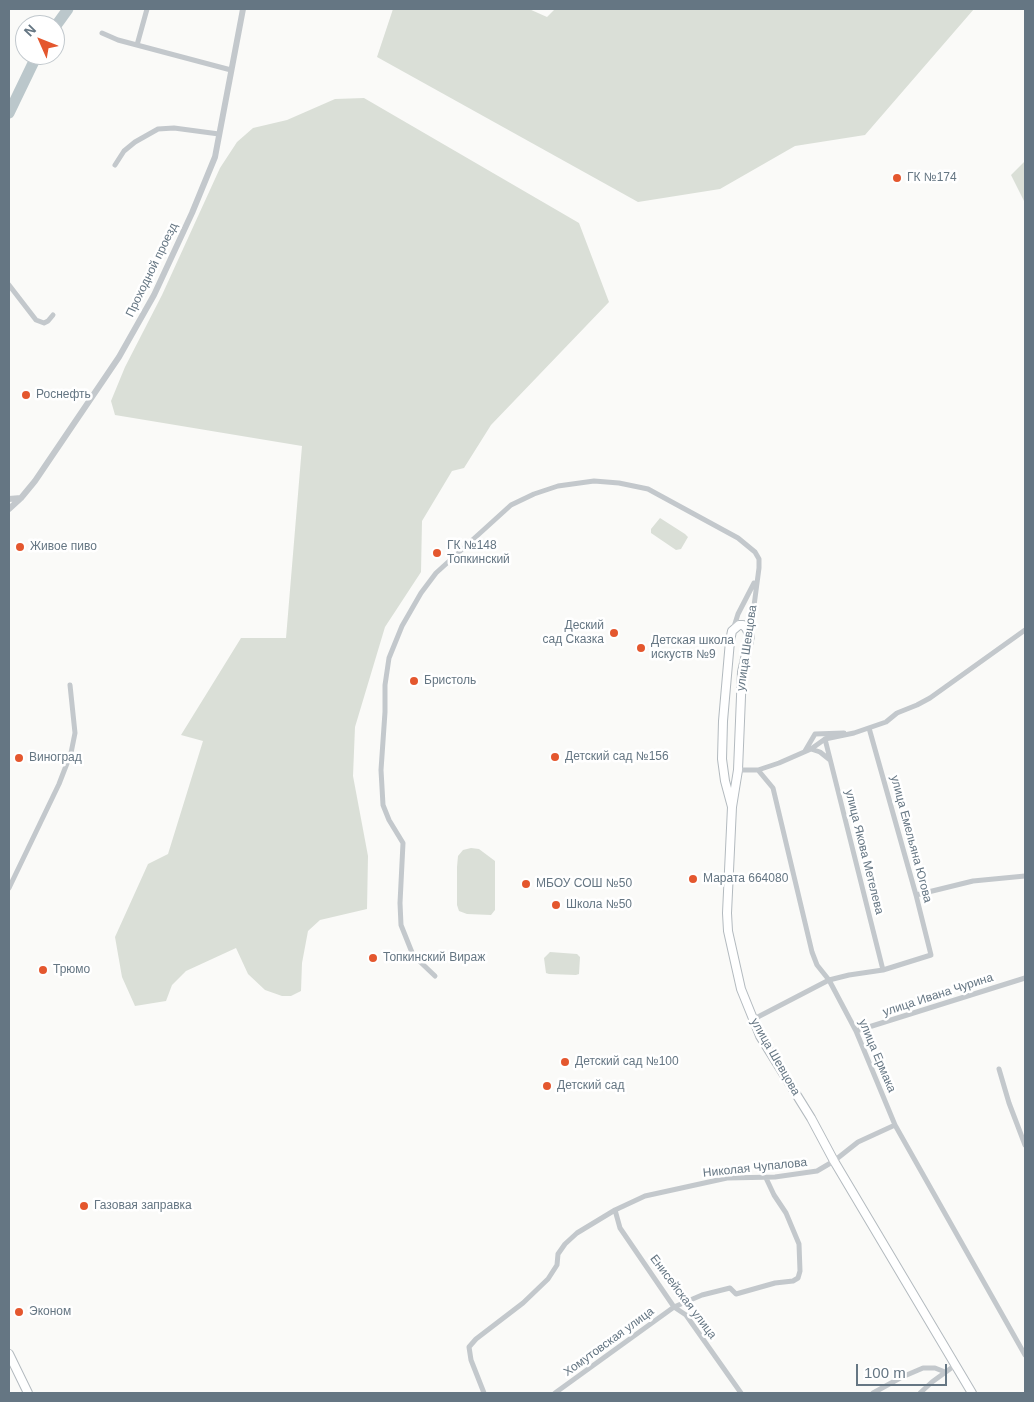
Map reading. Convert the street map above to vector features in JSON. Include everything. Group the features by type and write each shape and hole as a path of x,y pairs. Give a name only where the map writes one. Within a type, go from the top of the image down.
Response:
{"main road":[{"path":"732,807 725,781 722,759 723,721 730,641 732,631 739,625 749,632 750,636"},
{"name":"улица Шевцова","path":"750,636 742,672 738,770 732,807 727,908 728,931 741,989 752,1020 764,1042 811,1118 834,1161 954,1366 972,1393"},
{"path":"9,1354 28,1393"}],"street":[{"path":"137,45 147,9"},
{"name":"Проходной проезд","path":"9,509 35,481 119,357 149,304 192,214 209,174 219,134 243,9"},
{"path":"102,33 118,40 231,70"},
{"path":"115,165 124,151 135,142 158,129 174,128 219,134"},
{"path":"9,285 36,320 44,323 53,315"},
{"name":"улица Шевцова","path":"435,976 413,955 401,925 400,903 403,843 389,820 383,805 381,770 385,685 389,658 402,626 436,573 511,505 534,494 558,486 594,481 619,483 648,489 738,538 755,552 759,559 759,568 750,636"},
{"path":"9,499 21,498"},
{"path":"732,631 738,614 757,578"},
{"path":"738,770 758,770 805,752 825,739 854,733 886,722 897,713 930,698 1025,630"},
{"path":"9,888 59,784 71,753 76,733 70,685"},
{"name":"улица Емельяна Югова","path":"869,728 931,955 883,970"},
{"path":"805,752 815,734 854,733"},
{"name":"улица Якова Метелева","path":"825,739 883,970"},
{"path":"811,749 820,752 830,760"},
{"name":"улица Ермака","path":"758,770 773,788 812,952 817,965 829,980 856,1031 895,1125 1025,1355"},
{"path":"916,895 973,881 1025,876"},
{"path":"752,1020 829,980 883,970"},
{"name":"улица Ивана Чурина","path":"856,1031 1025,978"},
{"path":"999,1069 1009,1103 1025,1145"},
{"name":"Николая Чупалова","path":"484,1393 471,1360 469,1347 548,1279 555,1270 558,1254 565,1244 577,1233 615,1210 645,1196 727,1178 766,1178 817,1171 834,1161 858,1142 895,1125"},
{"name":"Хомутовская улица","path":"555,1393 674,1307 702,1295 730,1288 736,1294 775,1283 793,1281 798,1278 800,1271 799,1244 786,1213 766,1178"},
{"name":"Енисейская улица","path":"615,1210 620,1228 674,1307 686,1315 741,1393"},
{"path":"920,1393 954,1366"},
{"path":"874,1393 902,1377 923,1368 935,1368 945,1372"}],"shaded area":[{"path":"393,9 529,9 547,17 555,9 974,9 865,135 795,146 720,189 638,202 377,57"},
{"path":"364,98 579,223 609,302 491,425 464,468 452,471 422,521 421,572 385,627 355,727 353,776 368,856 367,909 320,920 308,931 302,963 301,991 291,996 282,996 265,990 248,974 236,948 186,971 172,985 166,1001 135,1006 122,977 115,937 148,864 168,854 203,741 181,735 241,638 286,638 302,446 115,415 111,401 125,367 162,295 220,168 237,142 253,128 287,120 335,99"},
{"path":"1025,161 1025,203 1011,175"},
{"path":"660,518 688,537 681,549 676,550 651,533 651,529"},
{"path":"479,849 495,861 495,910 491,915 467,914 459,911 457,905 458,856 463,850"},
{"path":"550,952 577,954 580,957 579,974 546,973 544,958"}],"waterway":[{"path":"64,15 68,9"},
{"path":"9,113 32,65"}],"place":[{"name":"ГК №174","path":"897,178"},
{"name":"Роснефть","path":"26,395"},
{"name":"Живое пиво","path":"20,547"},
{"name":"ГК №148 Топкинский","path":"437,553"},
{"name":"Деский сад Сказка","path":"614,633"},
{"name":"Детская школа искуств №9","path":"641,648"},
{"name":"Бристоль","path":"414,681"},
{"name":"Детский сад №156","path":"555,757"},
{"name":"Виноград","path":"19,758"},
{"name":"Марата 664080","path":"693,879"},
{"name":"МБОУ СОШ №50","path":"526,884"},
{"name":"Школа №50","path":"556,905"},
{"name":"Топкинский Вираж","path":"373,958"},
{"name":"Трюмо","path":"43,970"},
{"name":"Детский сад №100","path":"565,1062"},
{"name":"Детский сад","path":"547,1086"},
{"name":"Газовая заправка","path":"84,1206"},
{"name":"Эконом","path":"19,1312"}]}
